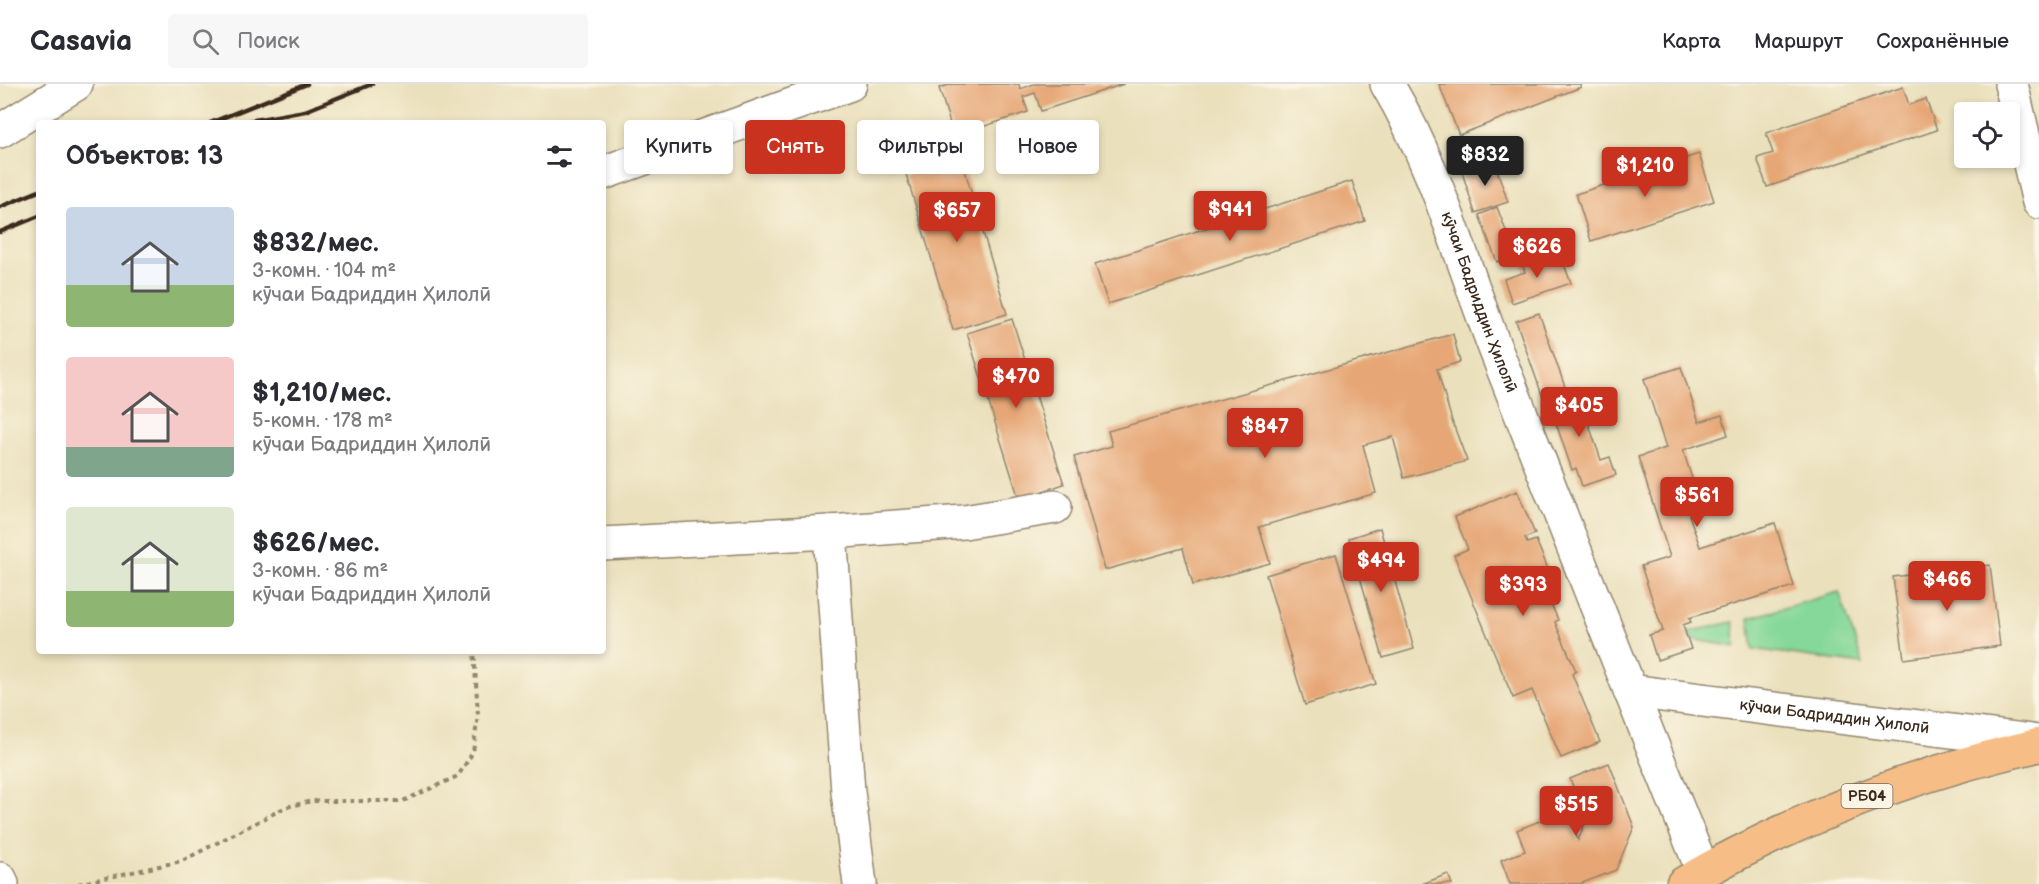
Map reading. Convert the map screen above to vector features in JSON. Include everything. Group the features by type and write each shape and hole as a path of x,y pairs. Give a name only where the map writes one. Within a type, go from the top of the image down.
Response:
{"main road":[{"name":"РБ04","path":"1693,877 1816,816 1892,786 1970,761 2039,743"}],"street":[{"path":"0,131 76,84"},
{"path":"606,172 850,84"},
{"name":"кӯчаи Бадриддин Ҳилолӣ","path":"1387,84 1415,135 1454,233 1482,314 1630,691 1693,877"},
{"path":"2011,84 2039,202"},
{"path":"606,544 830,532 964,522 1055,507"},
{"path":"830,532 848,792 860,884"},
{"name":"кӯчаи Бадриддин Ҳилолӣ","path":"1630,691 2039,743"},
{"path":"0,879 2,884"}],"path":[{"path":"78,884 183,861 286,807 312,801 403,801 458,776 473,752 478,715 474,654"}],"green space":[{"path":"1839,592 1863,664 1753,649 1749,618"},
{"path":"1733,622 1736,647 1691,639 1688,632"}],"building":[{"path":"952,84 1019,84 1020,89 1034,84 1124,84 1041,111 1035,93 1023,97 1028,112 996,120 996,122 984,126 984,120 949,120 939,88"},
{"path":"1439,84 1580,84 1581,87 1459,135"},
{"path":"1903,87 1909,105 1926,99 1937,130 1767,187 1757,158 1773,153 1766,133"},
{"path":"1699,154 1714,201 1591,241 1576,194"},
{"path":"1494,161 1508,202 1475,213 1462,172"},
{"path":"906,174 966,174 1007,314 953,330"},
{"path":"1352,181 1365,221 1108,304 1095,264"},
{"path":"1497,207 1515,255 1497,262 1479,215"},
{"path":"1535,255 1539,267 1562,259 1571,283 1512,303 1504,279 1525,272 1521,260"},
{"path":"1539,313 1565,387 1542,395 1516,321"},
{"path":"1012,319 1064,484 1019,499 967,333"},
{"path":"1453,334 1460,362 1437,369 1452,421 1467,461 1404,478 1393,437 1363,445 1376,493 1259,527 1270,563 1193,585 1183,548 1105,570 1074,457 1112,446 1108,431"},
{"path":"1681,367 1699,422 1722,415 1728,435 1683,450 1702,510 1689,515 1700,547 1775,523 1794,586 1689,618 1691,622 1683,625 1691,649 1657,660 1649,635 1663,631 1641,566 1670,557 1638,457 1666,448 1644,379"},
{"path":"1576,387 1601,460 1610,457 1616,475 1582,486 1576,468 1572,470 1547,397"},
{"path":"1517,491 1535,534 1525,538 1527,543 1536,540 1553,581 1543,585 1558,620 1555,622 1576,671 1572,674 1600,742 1561,758 1532,690 1513,698 1454,555 1468,549 1455,517"},
{"path":"1380,528 1414,649 1383,658 1349,538"},
{"path":"1336,554 1376,684 1305,705 1266,575"},
{"path":"1990,565 2000,646 1904,659 1893,577"},
{"path":"1609,763 1634,827 1616,870 1580,884 1510,884 1501,860 1525,851 1517,830 1567,810 1578,840 1586,821 1570,779"},
{"path":"1448,874 1452,884 1422,884"}],"railway":[{"path":"217,120 307,84"},
{"path":"254,120 305,111 372,84"},
{"path":"0,207 36,192"},
{"path":"0,232 36,217"}]}
